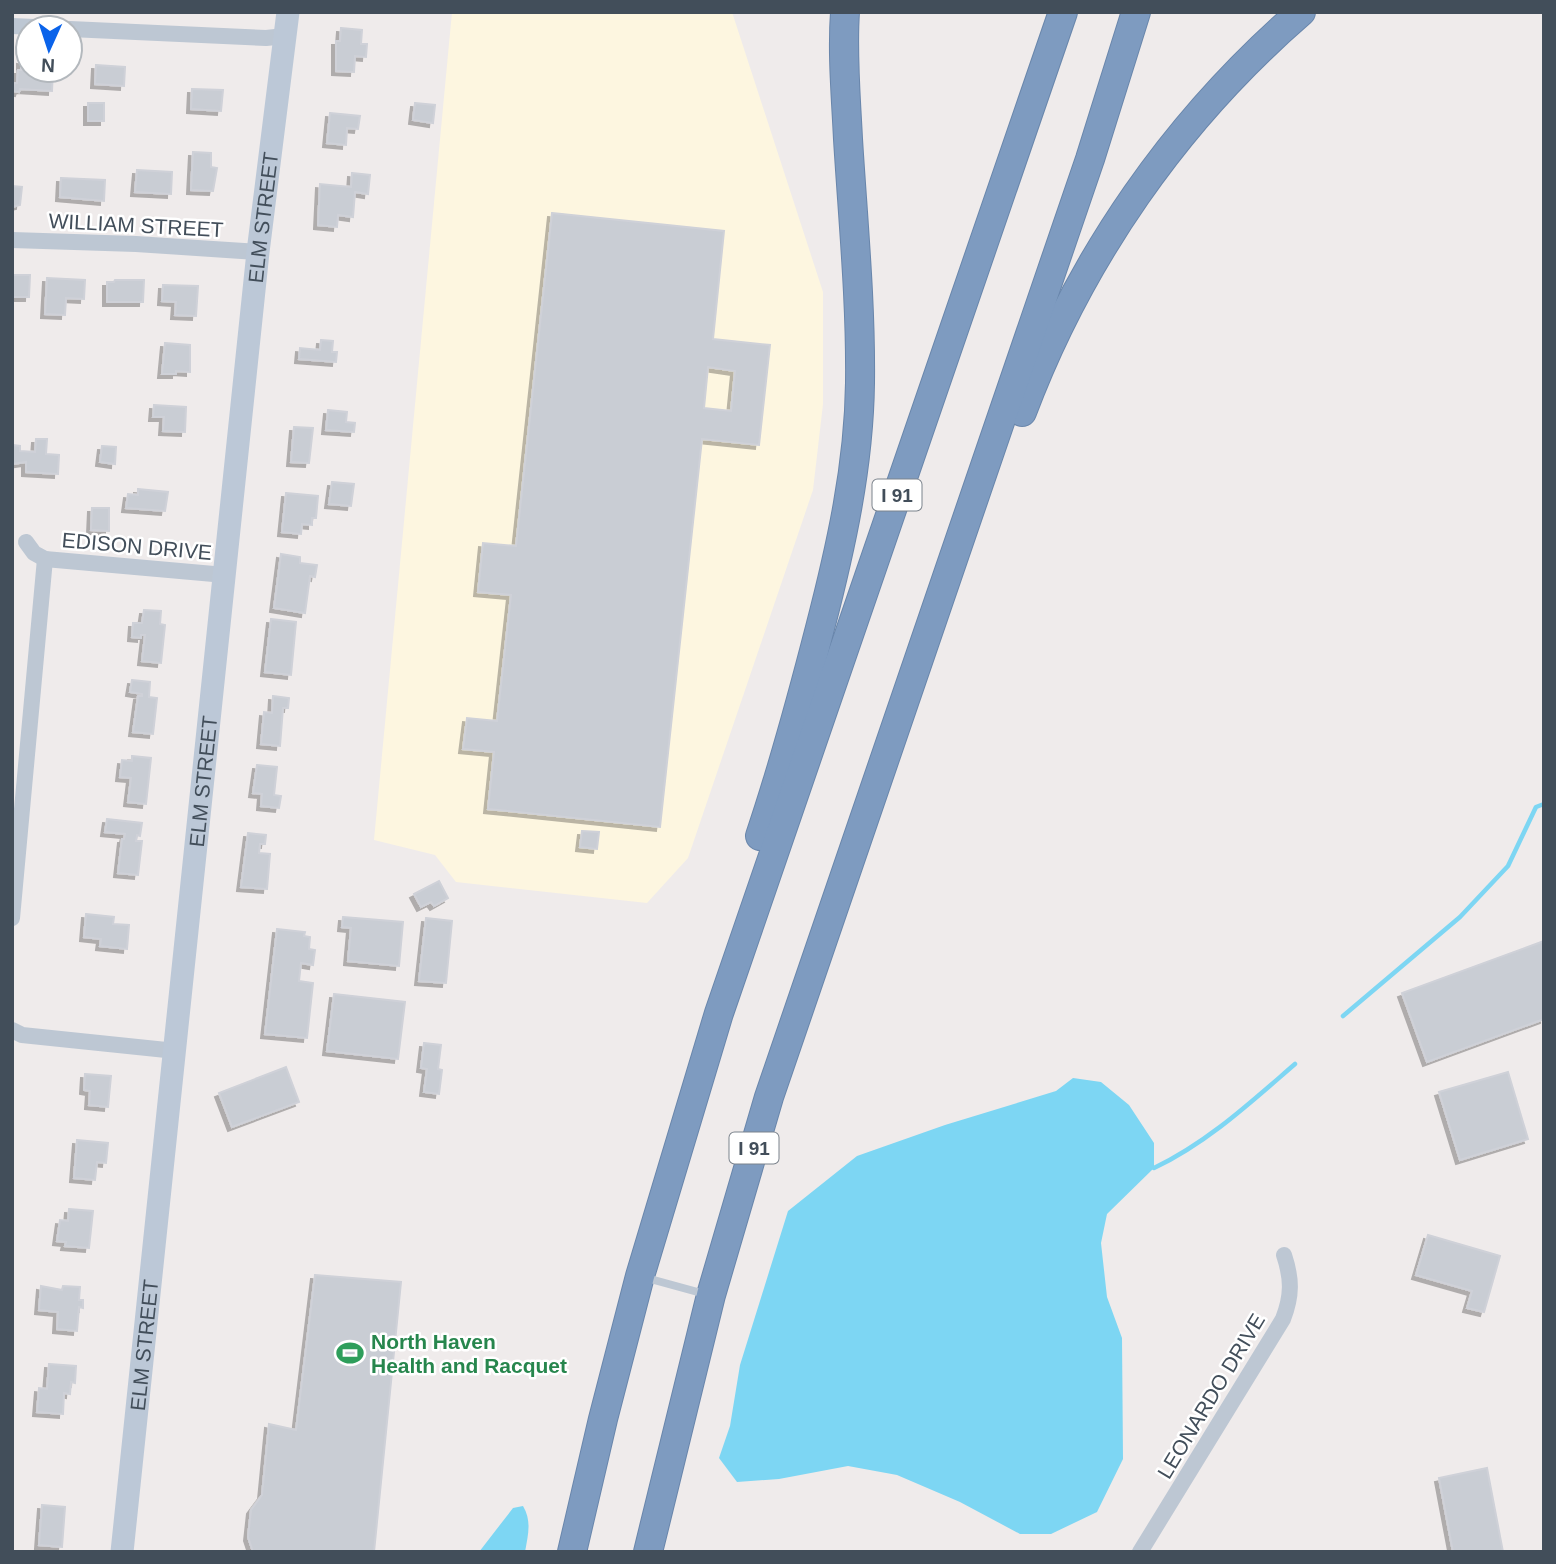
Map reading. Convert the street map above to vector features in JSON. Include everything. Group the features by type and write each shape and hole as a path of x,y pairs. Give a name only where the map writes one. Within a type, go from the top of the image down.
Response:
{"highway":[{"path":"732,977 737,907 808,673 843,531 855,458 860,338 845,91 845,12"},
{"name":"I 91","path":"572,1552 640,1276 692,1099 1063,12"},
{"name":"I 91","path":"648,1552 711,1295 789,1035 1090,159 1136,12"},
{"path":"967,519 1000,471 1038,371 1063,318 1095,259 1129,205 1201,112 1246,64 1301,12"}],"street":[{"name":"ELM STREET","path":"122,1552 258,252 288,12"},
{"path":"84,30 265,38 285,36"},
{"name":"WILLIAM STREET","path":"12,240 258,252"},
{"name":"EDISON DRIVE","path":"26,542 34,553 45,559 225,575"},
{"name":"EDISON DRIVE","path":"12,918 45,559"},
{"path":"12,1030 22,1035 176,1051"},
{"name":"LEONARDO DRIVE","path":"1140,1552 1283,1319 1292,1289 1284,1255"}],"lane":[{"path":"640,1276 711,1295"}],"shaded area":[{"path":"452,12 732,12 823,292 823,404 813,490 688,858 647,903 456,882 435,855 374,840"}],"water":[{"path":"1073,1078 1101,1082 1129,1105 1154,1143 1154,1168 1107,1214 1101,1243 1107,1297 1122,1338 1123,1459 1097,1512 1051,1534 1020,1534 960,1502 897,1475 848,1466 779,1479 737,1482 719,1458 730,1426 740,1365 788,1211 857,1156 945,1125 1056,1091"},
{"path":"523,1506 528,1523 525,1552 479,1552 513,1508"}],"building":[{"path":"341,28 362,30 361,44 367,44 366,57 355,56 354,72 336,71 336,41 340,41"},
{"path":"96,65 125,67 124,86 95,84"},
{"path":"14,83 52,84 52,91 13,91"},
{"path":"192,89 223,90 221,111 191,109"},
{"path":"88,103 104,103 104,121 88,121"},
{"path":"415,103 435,105 433,123 413,120"},
{"path":"330,113 360,116 358,129 347,128 346,145 327,143"},
{"path":"193,152 211,153 211,167 217,168 213,191 191,190"},
{"path":"137,170 172,172 171,194 135,192"},
{"path":"352,173 370,175 368,194 355,192 353,217 338,215 337,227 318,225 320,184 351,187"},
{"path":"61,178 105,180 104,201 60,197"},
{"path":"12,186 22,187 20,205 12,207"},
{"path":"552,213 724,231 713,339 770,345 759,445 702,439 660,827 488,809 494,752 463,749 467,718 497,721 511,595 478,592 483,543 516,546","holes":["708,367 735,371 731,411 704,408"]},
{"path":"12,275 30,275 29,297 12,297"},
{"path":"47,278 85,280 84,299 66,298 65,315 45,314"},
{"path":"144,280 143,302 107,302 107,282"},
{"path":"163,285 198,286 196,316 175,315 176,302 162,301"},
{"path":"321,340 333,341 332,352 337,352 336,362 299,359 300,348 320,350"},
{"path":"165,343 190,345 190,372 162,374"},
{"path":"154,405 186,407 185,432 163,431 164,417 153,417"},
{"path":"328,410 347,412 346,422 355,423 354,432 326,430"},
{"path":"294,427 313,428 309,463 291,462"},
{"path":"36,439 47,439 46,454 59,455 58,474 26,472 26,462 12,464 12,445 20,446 20,451 35,452"},
{"path":"102,446 116,447 115,464 100,462"},
{"path":"332,482 354,484 351,506 329,504"},
{"path":"138,489 168,492 165,511 126,508 128,494 138,495"},
{"path":"286,493 318,496 316,518 312,518 312,525 302,524 301,534 282,532"},
{"path":"92,508 109,508 109,531 91,530"},
{"path":"281,554 300,557 300,563 317,565 315,577 310,576 305,613 274,608"},
{"path":"144,610 161,611 160,624 165,625 161,663 142,661 145,635 141,635 141,638 132,637 133,623 142,623"},
{"path":"271,619 296,622 291,675 265,672"},
{"path":"132,680 150,682 149,697 157,698 153,734 133,732 138,696 142,694 130,692"},
{"path":"273,696 289,698 288,708 283,708 280,746 261,744 264,712 272,713"},
{"path":"132,756 151,758 146,804 128,802 131,778 120,777 122,760 132,761"},
{"path":"257,765 277,767 274,795 281,796 279,808 261,806 262,794 253,793"},
{"path":"107,819 142,823 140,836 137,835 136,841 142,841 138,875 118,873 125,834 105,832"},
{"path":"582,831 599,832 597,849 580,847"},
{"path":"248,833 266,835 265,844 260,844 259,853 270,854 267,889 241,887"},
{"path":"439,881 448,898 434,906 431,902 421,907 414,894"},
{"path":"86,914 114,917 113,924 129,925 127,949 100,946 101,939 84,937"},
{"path":"343,917 403,922 399,966 348,961 351,928 342,927"},
{"path":"426,918 452,921 446,983 419,981"},
{"path":"277,929 305,932 304,936 310,937 309,949 315,950 313,965 301,963 299,981 313,983 307,1038 265,1034"},
{"path":"1544,941 1544,1019 1427,1062 1402,993"},
{"path":"334,994 405,1002 398,1059 327,1051"},
{"path":"424,1043 441,1045 439,1094 424,1092 427,1069 421,1068"},
{"path":"286,1067 299,1102 232,1127 219,1093"},
{"path":"1508,1072 1528,1139 1460,1160 1439,1092"},
{"path":"85,1074 111,1076 108,1107 89,1105 90,1091 84,1090"},
{"path":"77,1140 108,1143 106,1163 97,1162 95,1180 74,1178"},
{"path":"69,1209 93,1211 89,1248 65,1246 66,1242 57,1241 60,1220 68,1221"},
{"path":"1428,1235 1500,1256 1484,1312 1467,1308 1472,1291 1416,1275"},
{"name":"North Haven Health and Racquet","path":"315,1275 401,1282 374,1552 253,1552 248,1537 251,1510 262,1495 269,1424 296,1430"},
{"path":"41,1286 62,1290 63,1286 80,1287 79,1300 83,1300 83,1308 79,1307 77,1331 57,1329 58,1312 39,1310"},
{"path":"49,1364 76,1366 75,1383 71,1382 70,1394 64,1393 63,1414 37,1412 39,1388 47,1389"},
{"path":"1487,1468 1503,1552 1453,1552 1439,1478"},
{"path":"42,1505 65,1507 62,1547 39,1545"}],"waterway":[{"path":"1343,1016 1460,917 1508,866 1536,807 1544,804"},
{"path":"1154,1168 1210,1134 1295,1064"}],"place":[{"name":"North Haven Health and Racquet","path":"350,1353"}]}
